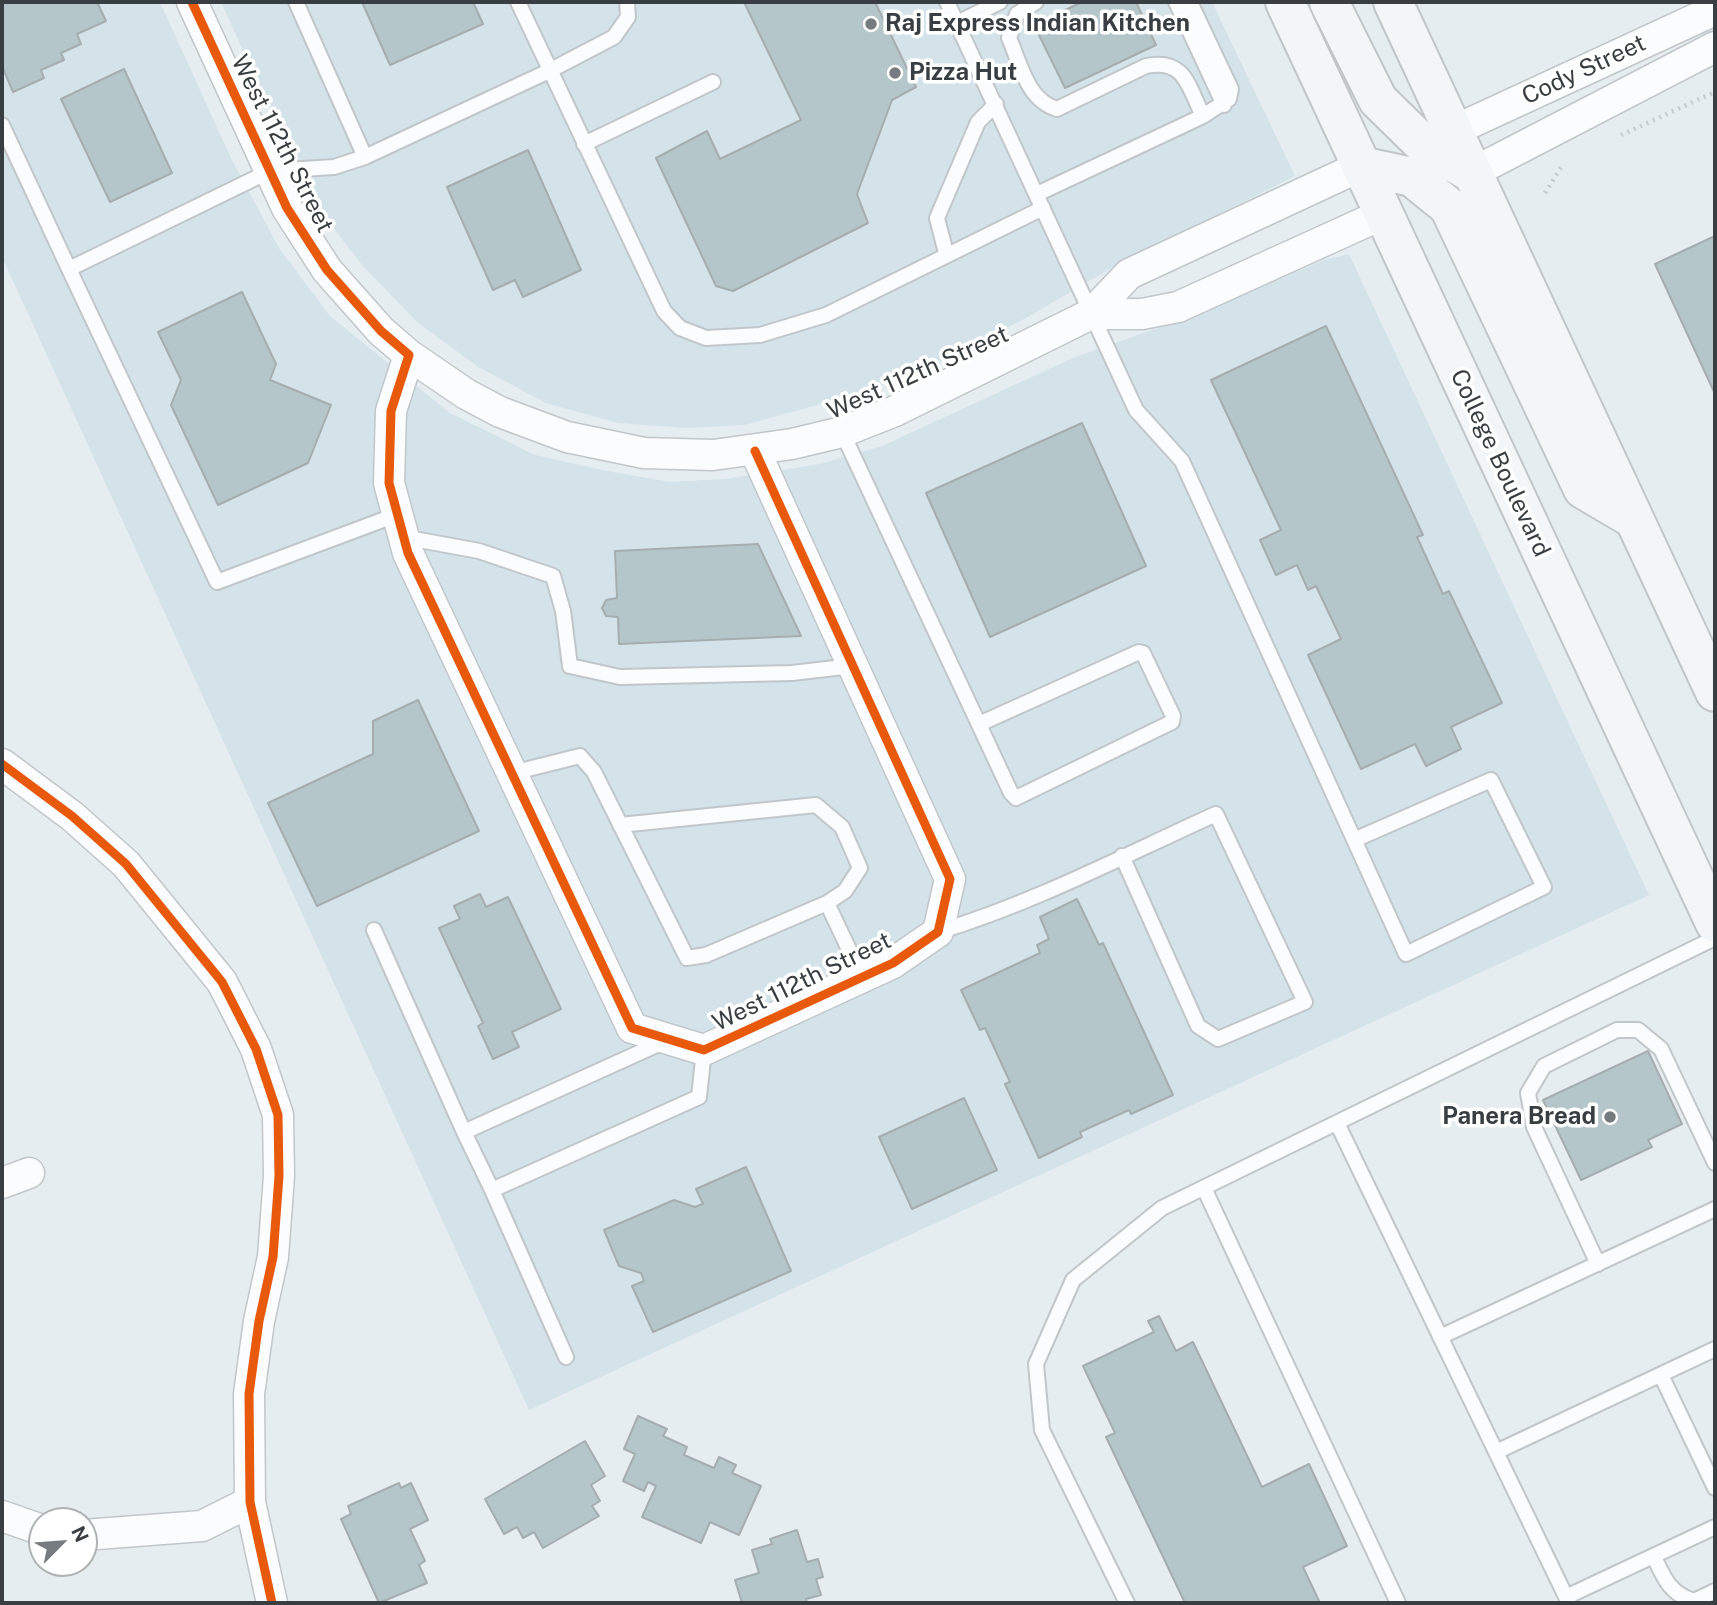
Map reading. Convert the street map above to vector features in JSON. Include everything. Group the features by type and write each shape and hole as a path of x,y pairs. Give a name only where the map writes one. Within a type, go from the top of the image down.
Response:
{"main road":[{"name":"College Boulevard","path":"1284,2 1715,923"},
{"path":"1329,2 1378,100 1425,146 1472,173"},
{"path":"1393,2 1634,519 1711,673"},
{"path":"1361,166 1412,177 1449,207 1583,489 1634,519"}],"street":[{"name":"West 112th Street","path":"191,2 287,208 327,270 382,331 409,355 477,400 567,437 644,453 713,454 755,451 842,432 895,411 1091,314 1129,274 1361,166"},
{"name":"Cody Street","path":"1453,131 1715,9"},
{"name":"Cody Street","path":"1472,173 1715,47"},
{"name":"West 112th Street","path":"1091,314 1142,314 1178,307 1383,214"},
{"name":"West 112th Street","path":"409,355 391,411 389,483 399,526 632,1028 704,1050 892,962 938,932"},
{"path":"755,451 950,879 938,932"},
{"path":"2,764 72,816 126,864 222,982 257,1049 278,1115 279,1176 273,1257 259,1321 249,1394 250,1502 272,1603"},
{"path":"98,1534 202,1526 250,1502"},
{"path":"2,1516 28,1525"}],"lane":[{"path":"296,2 365,157"},
{"path":"518,2 664,311 680,328 706,338 760,335 826,315 1224,105 1229,99 1231,89 1190,2"},
{"path":"69,270 270,170 334,167 365,157 549,71 620,32 628,17 627,2"},
{"path":"947,2 1136,410 1182,461 1354,840 1406,954 1544,887 1491,780 1354,840"},
{"path":"957,23 1000,2"},
{"path":"1036,2 1017,14 1010,38 1033,94 1043,104 1057,109 1146,66 1161,63 1174,65 1184,78 1203,116"},
{"path":"1176,2 1224,105"},
{"path":"584,144 713,82"},
{"path":"946,253 937,218 978,122 996,104"},
{"path":"2,125 217,582 399,526 553,576 563,611 570,666 620,677 792,673 852,666"},
{"path":"842,432 979,724 1016,798 1172,722 1173,716 1143,653 1139,652 979,724"},
{"path":"512,773 579,756 594,772 620,825 687,958 706,955 827,903 845,891 860,868 842,827 816,805 620,825"},
{"path":"938,932 983,918 1216,814 1305,1003 1218,1039 1198,1026 1122,856"},
{"path":"827,903 862,977"},
{"path":"374,930 566,1357"},
{"path":"1127,1603 1042,1430 1036,1364 1073,1280 1162,1208 1715,939"},
{"path":"1598,1264 1534,1127 1528,1093 1544,1066 1617,1030 1638,1030 1661,1049 1715,1163"},
{"path":"464,1132 667,1040"},
{"path":"492,1190 699,1097 704,1050"},
{"path":"1337,1123 1567,1600 1715,1527"},
{"path":"1204,1188 1398,1603"},
{"path":"1440,1337 1715,1209"},
{"path":"1496,1452 1715,1349"},
{"path":"1661,1375 1715,1488"},
{"path":"1654,1557 1670,1588 1682,1598 1694,1601 1715,1591"}],"path":[{"path":"1615,138 1715,92"},
{"path":"1545,193 1565,161"}],"shaded area":[{"path":"2,2 160,2 230,156 279,248 330,316 450,413 535,455 607,471 670,482 726,479 820,464 882,446 1075,357 1192,316 1324,260 1349,254 1649,895 529,1410 2,257"},
{"path":"221,2 1212,2 1295,176 1122,262 1026,318 929,367 868,391 745,425 687,428 618,423 546,403 478,367 417,322 362,265 308,195"}],"building":[{"path":"2,2 97,2 106,21 77,34 81,44 61,53 64,60 41,70 44,78 13,92 2,66"},
{"path":"362,2 473,2 483,24 390,65"},
{"path":"744,2 875,2 916,87 892,100 857,194 868,223 733,291 716,286 656,158 707,131 720,159 801,120"},
{"path":"1082,2 1136,2 1156,45 1065,88 1034,25"},
{"path":"124,69 172,173 110,202 61,99"},
{"path":"528,150 581,270 523,297 515,280 493,290 447,187"},
{"path":"1715,236 1715,394 1655,264"},
{"path":"242,292 276,364 270,380 331,405 308,463 218,505 171,405 181,380 158,332"},
{"path":"1326,326 1423,535 1417,537 1443,594 1449,591 1502,703 1451,727 1461,749 1426,766 1415,744 1361,769 1308,655 1341,639 1316,586 1308,590 1297,565 1276,575 1260,540 1281,530 1211,380"},
{"path":"1082,423 1146,566 990,637 926,493"},
{"path":"758,544 801,636 619,644 618,617 606,616 602,608 606,600 617,598 615,551"},
{"path":"418,700 479,831 317,906 268,803 373,754 373,721"},
{"path":"480,894 486,907 508,897 561,1009 512,1032 519,1047 493,1059 478,1026 483,1023 439,928 460,919 454,906"},
{"path":"1077,899 1099,945 1103,943 1173,1095 1131,1114 1129,1110 1080,1132 1082,1137 1039,1158 1005,1084 1010,1082 985,1028 980,1030 961,990 1040,953 1037,945 1049,939 1040,917"},
{"path":"1648,1051 1682,1124 1648,1140 1652,1147 1581,1180 1543,1100"},
{"path":"964,1098 997,1170 912,1209 879,1137"},
{"path":"746,1167 791,1271 653,1332 632,1286 644,1281 641,1273 619,1266 604,1230 674,1200 695,1207 703,1204 696,1189"},
{"path":"1159,1316 1176,1351 1193,1342 1262,1487 1309,1464 1347,1546 1303,1567 1320,1603 1185,1603 1106,1437 1115,1433 1083,1366 1154,1332 1148,1321"},
{"path":"638,1416 667,1429 663,1436 687,1447 684,1455 714,1468 719,1457 736,1465 732,1473 761,1486 739,1535 710,1522 701,1543 642,1517 656,1486 648,1482 644,1491 623,1481 635,1454 624,1449"},
{"path":"585,1441 605,1476 591,1485 600,1501 592,1506 599,1516 543,1548 534,1532 523,1538 517,1527 504,1534 485,1499"},
{"path":"399,1483 401,1488 411,1483 428,1520 410,1529 425,1561 419,1565 427,1583 379,1603 341,1519 351,1514 348,1506"},
{"path":"797,1530 807,1562 818,1559 823,1577 816,1579 821,1595 806,1599 807,1603 742,1603 735,1580 759,1573 752,1550 772,1544 770,1539"}],"cycle path":[{"path":"192,2 287,208 327,270 381,331 409,355 391,411 389,483 408,553 632,1028 704,1050 893,963 938,932 950,879 755,451"},
{"path":"2,764 72,816 126,864 222,982 256,1049 278,1115 279,1176 273,1257 259,1321 249,1394 250,1502 272,1603"}],"place":[{"name":"Raj Express Indian Kitchen","path":"871,24"},
{"name":"Pizza Hut","path":"895,73"},
{"name":"Panera Bread","path":"1610,1117"}]}
